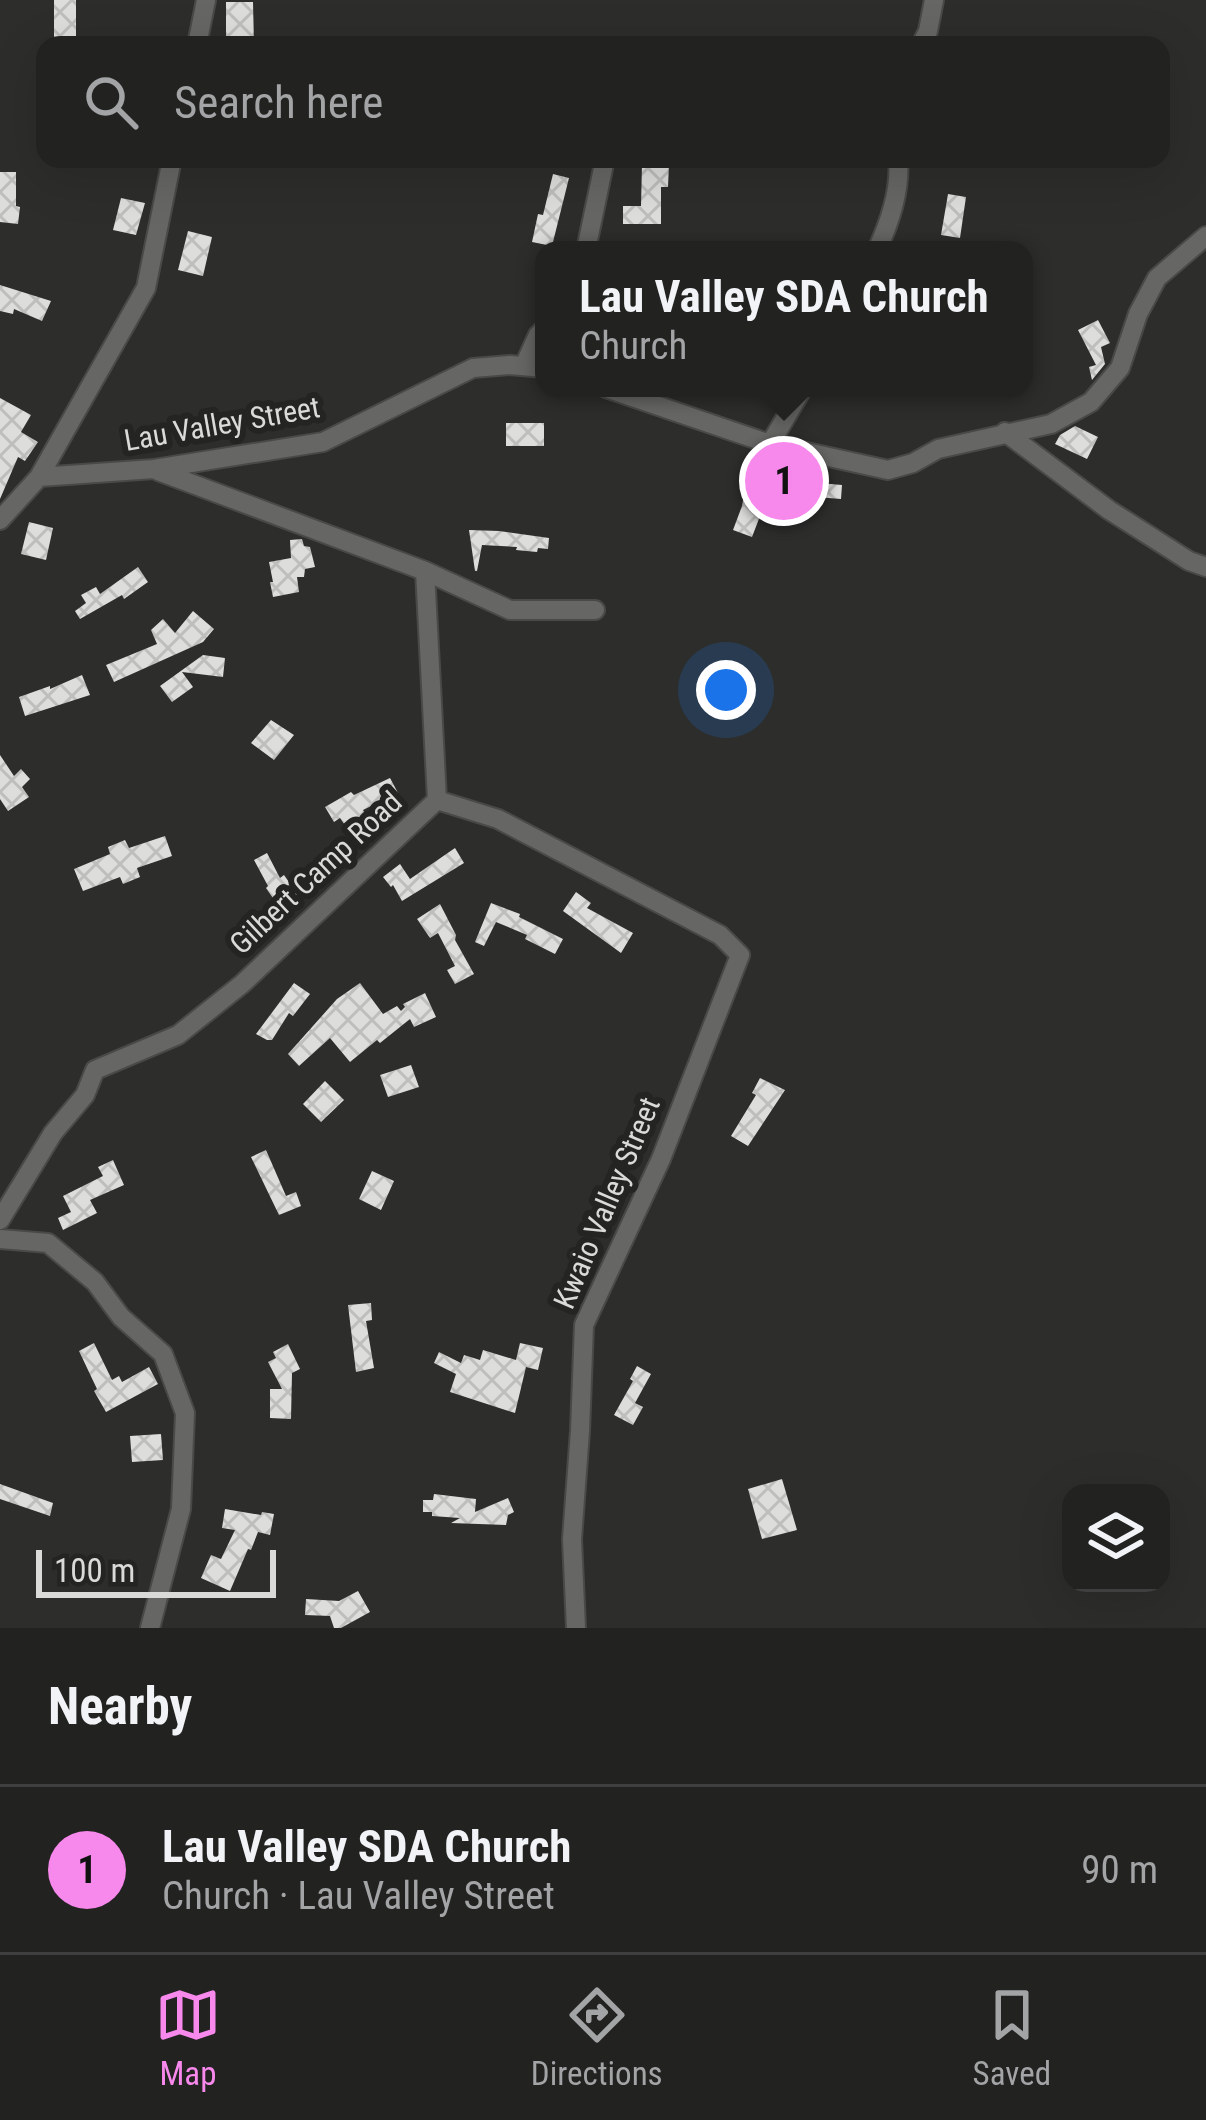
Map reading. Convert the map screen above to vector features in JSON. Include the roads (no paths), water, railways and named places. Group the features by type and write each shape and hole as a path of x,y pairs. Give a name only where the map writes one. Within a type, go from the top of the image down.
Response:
{"street":[{"path":"199,36 206,0"},
{"path":"926,36 934,0"},
{"path":"0,520 39,477 146,289 170,168"},
{"path":"588,241 603,168"},
{"path":"881,241 899,168"},
{"path":"632,397 770,444 888,470 913,463 938,448 1051,424 1091,402 1120,368 1138,314 1157,278 1206,236"},
{"name":"Lau Valley Street","path":"39,477 154,470 322,442 472,368 534,367"},
{"path":"770,444 798,397"},
{"path":"1004,432 1109,510 1206,567"},
{"path":"154,470 424,571 509,610 595,610"},
{"path":"424,571 437,800"},
{"name":"Gilbert Camp Road","path":"0,1220 53,1133 85,1095 95,1070 178,1035 242,984 437,800 498,819 720,935 740,955"},
{"name":"Kwaio Valley Street","path":"576,1628 572,1539 584,1325 662,1159 740,955"},
{"path":"0,1239 48,1243 95,1282 121,1317 163,1354 185,1413 182,1509 150,1628"}],"place":[{"name":"Lau Valley SDA Church","path":"784,481"}]}
